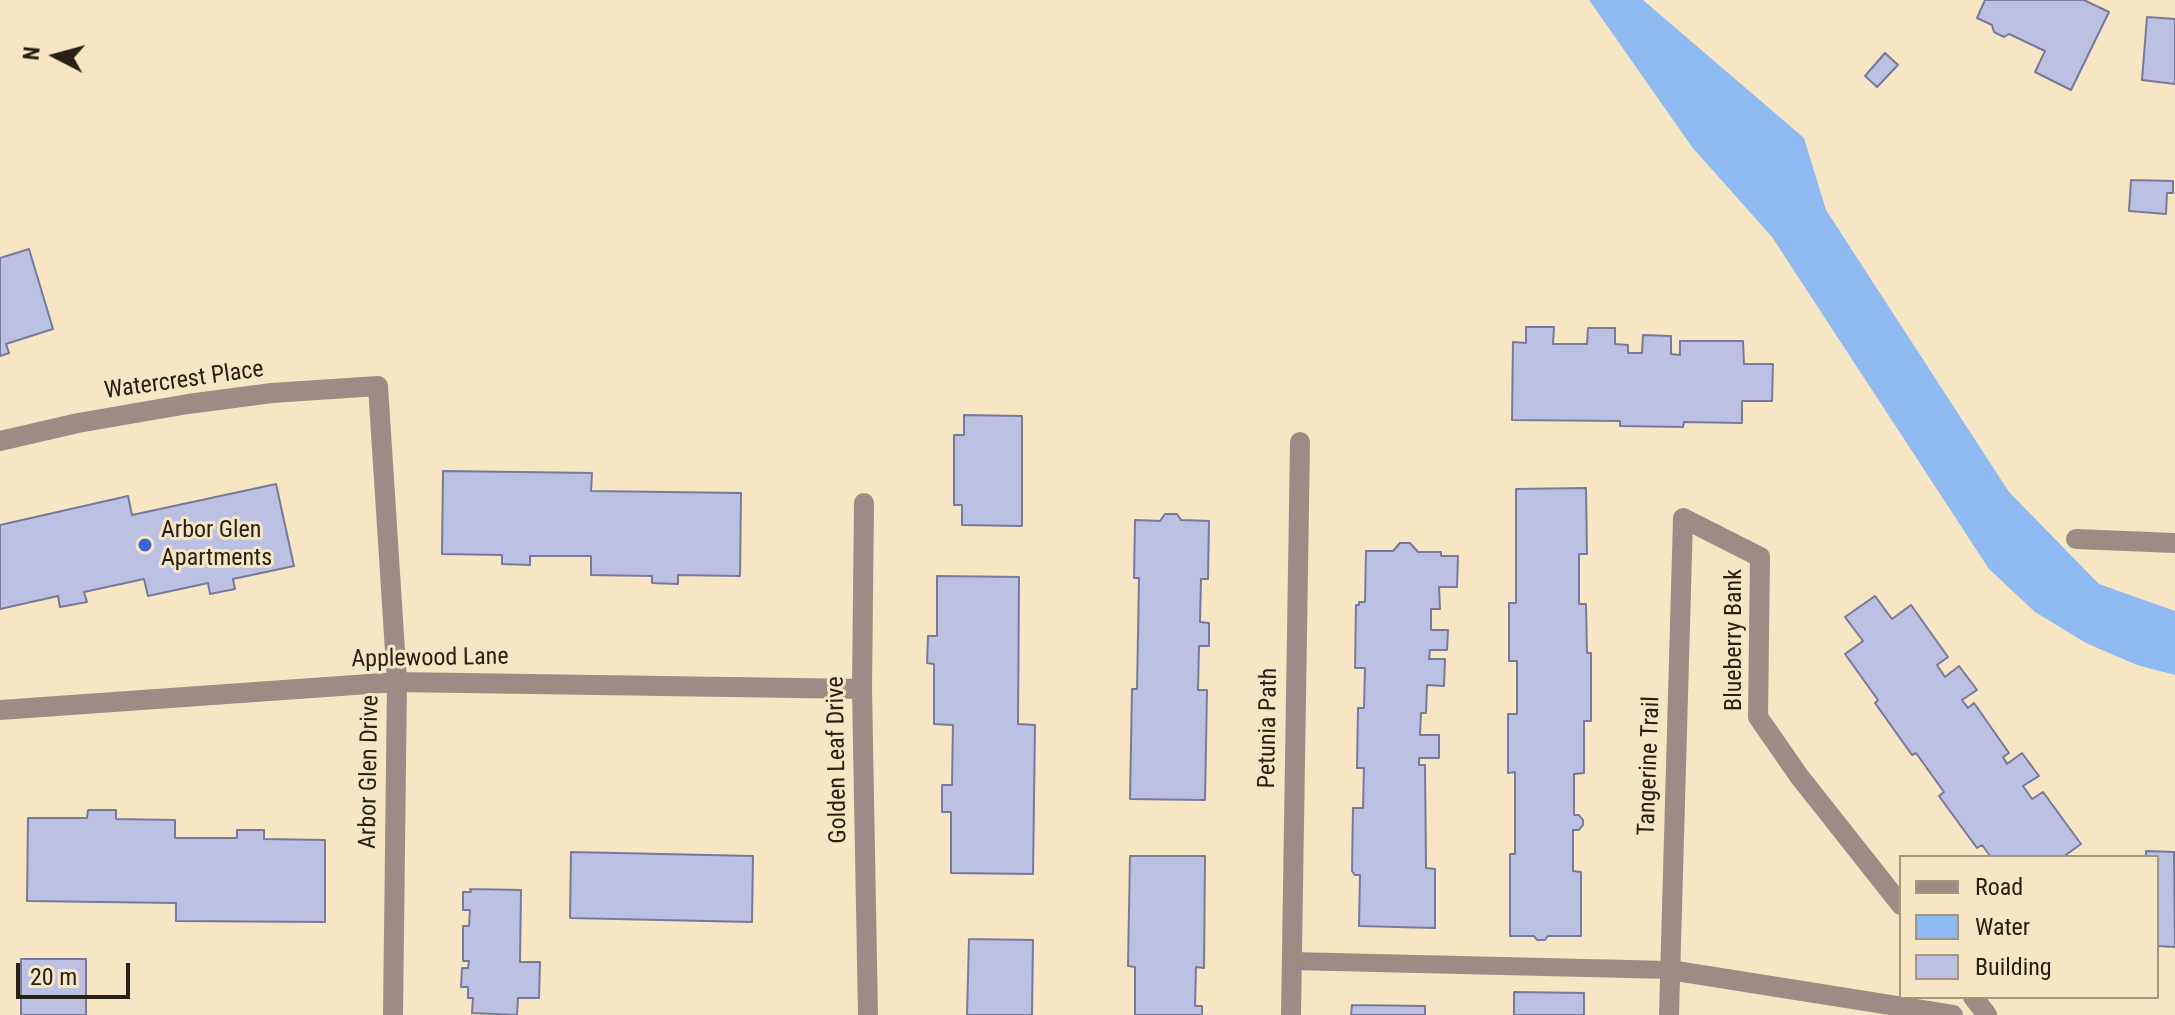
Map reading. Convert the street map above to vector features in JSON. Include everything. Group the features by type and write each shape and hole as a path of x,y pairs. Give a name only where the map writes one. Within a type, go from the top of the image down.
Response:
{"street":[{"name":"Watercrest Place","path":"0,441 78,423 188,404 272,393 378,386"},
{"name":"Arbor Glen Drive","path":"378,386 397,682 393,1015"},
{"name":"Petunia Path","path":"1291,1015 1300,442"},
{"name":"Golden Leaf Drive","path":"864,503 862,689 868,1015"},
{"name":"Blueberry Bank","path":"1683,518 1760,557 1758,717 1799,776 1899,902"},
{"name":"Tangerine Trail","path":"1669,1015 1683,518"},
{"path":"2076,539 2175,543"},
{"name":"Applewood Lane","path":"0,710 397,682 862,689"},
{"path":"1670,970 1953,1015"},
{"path":"1975,999 1987,1015"}],"lane":[{"path":"1292,961 1670,970"}],"water":[{"path":"1589,0 1643,0 1804,138 1826,210 2009,492 2099,584 2175,611 2175,675 2137,665 2086,643 2035,612 1989,569 1772,237 1692,147"}],"building":[{"path":"1985,0 2084,0 2109,12 2071,90 2035,72 2045,51 2009,34 2004,37 1994,32 1992,25 1977,18"},
{"path":"2147,17 2175,19 2175,84 2142,80"},
{"path":"1885,53 1898,65 1877,87 1865,76"},
{"path":"2131,180 2173,181 2173,193 2167,193 2166,214 2129,211"},
{"path":"29,249 53,329 6,344 9,353 0,356 0,258"},
{"path":"1526,327 1554,327 1553,344 1587,344 1588,328 1615,328 1615,344 1628,345 1628,353 1642,353 1643,335 1671,336 1671,354 1680,355 1680,341 1743,341 1744,364 1773,364 1772,401 1742,401 1742,423 1684,422 1683,427 1620,426 1620,421 1512,420 1513,342 1526,343"},
{"path":"964,415 1022,416 1022,526 962,525 962,505 954,505 954,435 964,435"},
{"path":"443,471 592,473 591,491 741,493 740,576 678,575 678,584 652,583 652,576 591,575 591,556 530,556 530,565 502,564 502,555 442,554"},
{"name":"Arbor Glen Apartments","path":"276,484 294,566 233,579 235,589 210,594 208,583 148,596 144,579 84,592 87,602 60,607 58,596 0,609 0,525 128,496 132,515"},
{"path":"1586,488 1587,554 1579,554 1579,604 1586,604 1587,653 1591,653 1591,721 1584,721 1584,773 1574,774 1574,815 1579,815 1583,825 1579,830 1573,830 1573,871 1581,872 1581,936 1548,936 1545,940 1537,940 1534,936 1510,936 1510,854 1515,854 1515,772 1508,773 1508,714 1517,714 1517,661 1509,661 1509,603 1516,603 1516,489"},
{"path":"1165,514 1177,514 1181,520 1209,521 1208,579 1201,579 1200,622 1209,623 1209,646 1199,646 1198,690 1207,690 1205,800 1130,799 1132,689 1137,689 1139,578 1134,578 1135,520 1160,521"},
{"path":"1400,543 1410,543 1418,552 1458,556 1457,587 1439,587 1440,609 1431,609 1431,630 1448,630 1447,650 1430,650 1429,659 1445,659 1444,686 1427,685 1426,713 1421,713 1420,735 1439,735 1439,758 1419,758 1419,765 1425,765 1426,868 1435,869 1435,928 1359,926 1360,875 1352,871 1353,808 1363,808 1364,768 1357,768 1358,708 1364,708 1365,668 1355,668 1356,605 1365,602 1366,551 1393,551"},
{"path":"937,576 1019,577 1018,724 1035,725 1033,874 951,873 951,812 942,812 942,785 952,785 953,725 934,724 934,664 927,663 928,636 937,636"},
{"path":"1875,596 1892,619 1911,605 1948,657 1937,665 1945,677 1959,666 1977,690 1962,700 1968,708 1974,703 2009,753 2003,757 2007,764 2022,753 2039,776 2023,786 2032,799 2043,792 2081,844 2066,855 1990,855 1982,845 1977,848 1939,796 1944,792 1916,753 1912,755 1845,654 1863,641 1845,617"},
{"path":"88,810 116,810 116,819 175,820 175,838 237,838 237,830 264,830 264,839 325,840 325,922 176,921 176,903 27,901 28,818 87,818"},
{"path":"2146,851 2174,852 2175,947 2159,946 2159,855 2146,855"},
{"path":"571,852 753,856 752,922 570,918"},
{"path":"1130,856 1205,856 1204,968 1196,967 1195,1006 1202,1006 1202,1015 1135,1015 1135,967 1128,966"},
{"path":"470,889 521,890 520,962 540,962 539,998 518,998 517,1015 472,1013 473,998 468,998 468,987 461,987 462,968 468,968 469,961 463,961 463,926 469,926 470,910 463,910 463,892 471,892"},
{"path":"969,939 1033,940 1032,1015 967,1015"},
{"path":"21,959 86,959 86,1015 21,1015"},
{"path":"1514,992 1584,993 1584,1015 1514,1015"},
{"path":"1352,1005 1425,1006 1425,1015 1351,1015"}],"place":[{"name":"Arbor Glen Apartments","path":"145,545"}]}
